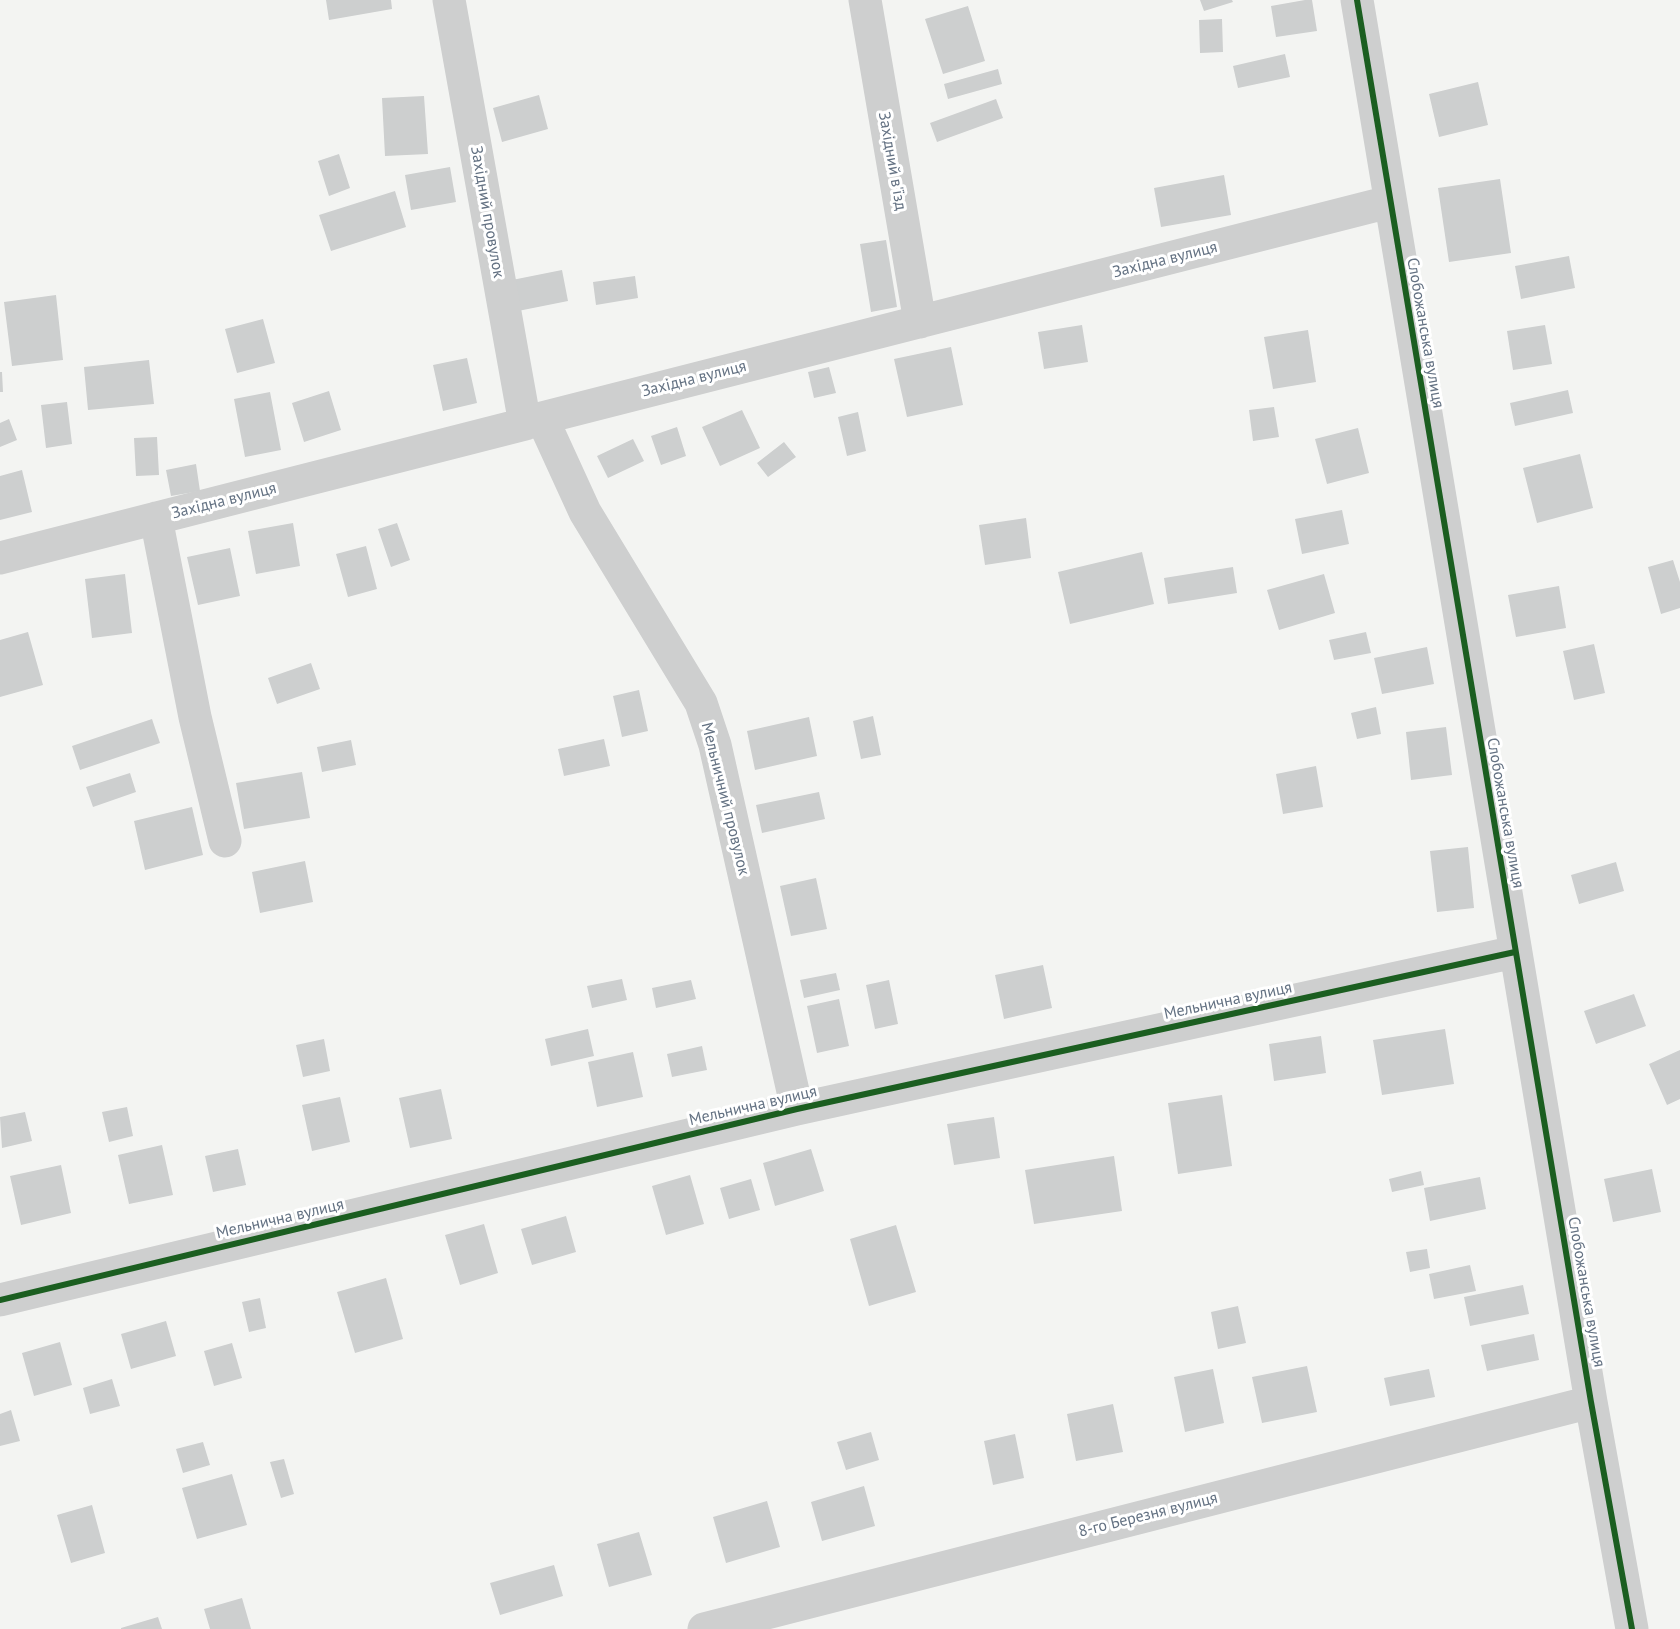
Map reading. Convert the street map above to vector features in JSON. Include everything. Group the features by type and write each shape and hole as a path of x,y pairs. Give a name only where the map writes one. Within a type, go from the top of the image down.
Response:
{"street":[{"name":"Західний провулок","path":"449,0 533,421"},
{"name":"Західний в'їзд","path":"865,0 920,322"},
{"name":"Слобожанська вулиця","path":"1357,0 1515,952 1632,1629"},
{"name":"Західна вулиця","path":"0,558 1389,202"},
{"name":"Мельничний провулок","path":"533,421 585,513 701,703 717,757 797,1109"},
{"path":"156,518 195,717 225,841"},
{"name":"Мельнична вулиця","path":"0,1300 797,1109 1515,952"},
{"name":"8-го Березня вулиця","path":"704,1629 1591,1402"}],"building":[{"path":"326,0 391,0 392,9 329,20"},
{"path":"1200,0 1232,0 1233,2 1204,11"},
{"path":"1312,0 1317,31 1276,37 1271,6"},
{"path":"968,6 985,61 943,74 925,19"},
{"path":"1222,19 1223,52 1200,53 1199,20"},
{"path":"1285,54 1290,77 1238,88 1233,66"},
{"path":"998,69 1002,84 948,99 944,84"},
{"path":"1478,82 1488,125 1439,137 1429,94"},
{"path":"539,95 548,129 502,142 493,108"},
{"path":"424,96 428,154 385,156 382,98"},
{"path":"996,99 1003,118 937,142 930,123"},
{"path":"339,154 350,188 329,196 318,161"},
{"path":"450,167 456,202 411,210 405,175"},
{"path":"1224,175 1231,215 1161,227 1154,188"},
{"path":"1500,179 1511,253 1449,262 1438,188"},
{"path":"395,191 406,227 331,251 319,215"},
{"path":"886,240 897,307 871,312 860,244"},
{"path":"1569,256 1575,288 1521,299 1515,266"},
{"path":"562,270 568,301 513,312 507,281"},
{"path":"635,276 638,298 596,305 593,282"},
{"path":"56,295 63,360 12,366 4,302"},
{"path":"263,319 275,363 237,373 225,329"},
{"path":"1082,325 1088,362 1044,369 1038,332"},
{"path":"1545,325 1552,364 1513,370 1507,331"},
{"path":"1308,330 1316,382 1273,389 1264,337"},
{"path":"951,347 963,405 907,417 894,359"},
{"path":"467,358 477,403 443,411 433,365"},
{"path":"149,360 154,404 88,410 84,367"},
{"path":"829,367 836,393 814,398 808,372"},
{"path":"0,372 2,372 3,392 0,392"},
{"path":"1568,390 1573,413 1515,426 1510,403"},
{"path":"329,391 341,430 304,442 292,403"},
{"path":"270,392 281,450 245,457 234,399"},
{"path":"67,402 72,444 46,448 41,405"},
{"path":"1274,407 1279,437 1253,441 1249,410"},
{"path":"742,410 760,448 720,466 702,427"},
{"path":"858,412 866,451 847,456 838,417"},
{"path":"9,419 17,440 0,447 0,423"},
{"path":"677,427 686,456 661,465 651,436"},
{"path":"1358,428 1369,473 1327,484 1315,439"},
{"path":"157,437 159,475 136,476 134,438"},
{"path":"633,439 644,461 608,478 597,456"},
{"path":"784,442 796,457 768,477 757,463"},
{"path":"1580,454 1593,508 1537,523 1523,468"},
{"path":"196,464 200,491 171,496 166,470"},
{"path":"22,470 32,512 0,520 0,476"},
{"path":"1342,510 1349,544 1302,554 1295,519"},
{"path":"1026,518 1031,558 985,565 979,525"},
{"path":"293,523 300,566 256,574 248,531"},
{"path":"397,523 410,560 391,567 378,529"},
{"path":"366,546 377,589 348,597 336,554"},
{"path":"230,548 240,596 198,605 187,557"},
{"path":"1142,552 1154,604 1070,624 1058,572"},
{"path":"1673,560 1680,582 1680,608 1661,614 1648,567"},
{"path":"1233,567 1237,593 1168,604 1164,578"},
{"path":"125,574 132,633 92,638 85,579"},
{"path":"1324,574 1335,613 1279,630 1267,590"},
{"path":"1559,586 1566,628 1516,637 1508,595"},
{"path":"28,632 43,685 0,697 0,640"},
{"path":"1366,632 1371,653 1334,660 1329,640"},
{"path":"1594,644 1605,693 1574,700 1563,651"},
{"path":"1427,647 1434,684 1382,694 1374,658"},
{"path":"311,663 320,689 277,704 268,678"},
{"path":"639,690 648,731 622,737 613,696"},
{"path":"1376,707 1381,734 1357,739 1351,713"},
{"path":"873,716 881,755 861,759 853,721"},
{"path":"809,717 817,756 755,770 747,731"},
{"path":"152,719 160,743 80,770 72,746"},
{"path":"1446,727 1452,775 1411,780 1406,732"},
{"path":"604,739 610,766 564,776 558,749"},
{"path":"351,740 356,765 322,772 317,747"},
{"path":"1316,766 1323,807 1283,814 1276,774"},
{"path":"302,772 310,818 244,829 236,783"},
{"path":"130,773 136,792 93,807 86,787"},
{"path":"819,792 825,819 762,833 756,805"},
{"path":"192,807 203,855 145,870 134,821"},
{"path":"1468,847 1474,908 1437,912 1430,851"},
{"path":"305,861 313,902 260,913 252,872"},
{"path":"1616,862 1624,891 1579,904 1571,875"},
{"path":"816,878 827,929 791,936 780,886"},
{"path":"1043,965 1052,1008 1004,1019 995,975"},
{"path":"836,973 840,990 804,998 800,980"},
{"path":"622,979 627,1000 592,1008 587,986"},
{"path":"691,980 696,999 656,1008 652,988"},
{"path":"889,980 898,1024 875,1029 866,985"},
{"path":"1634,994 1646,1026 1596,1044 1584,1011"},
{"path":"839,999 849,1046 817,1053 807,1006"},
{"path":"588,1029 594,1056 551,1066 545,1039"},
{"path":"1445,1029 1454,1084 1382,1095 1373,1040"},
{"path":"1321,1036 1326,1073 1274,1081 1269,1044"},
{"path":"324,1039 330,1071 303,1077 296,1045"},
{"path":"702,1046 707,1070 672,1077 667,1054"},
{"path":"1680,1050 1680,1099 1667,1105 1649,1064"},
{"path":"633,1052 643,1097 597,1107 588,1062"},
{"path":"441,1089 452,1139 410,1148 399,1098"},
{"path":"1222,1095 1232,1166 1178,1174 1168,1103"},
{"path":"340,1097 350,1142 312,1151 302,1105"},
{"path":"127,1107 133,1136 109,1142 102,1112"},
{"path":"25,1112 32,1141 2,1148 0,1117"},
{"path":"994,1117 1000,1158 954,1165 947,1124"},
{"path":"162,1145 173,1195 129,1204 118,1155"},
{"path":"238,1149 246,1185 213,1192 205,1156"},
{"path":"811,1149 824,1191 775,1206 763,1163"},
{"path":"1114,1156 1122,1211 1034,1224 1025,1170"},
{"path":"61,1165 71,1213 21,1225 10,1176"},
{"path":"1652,1169 1661,1212 1613,1222 1604,1179"},
{"path":"1421,1171 1424,1185 1392,1192 1389,1179"},
{"path":"690,1175 704,1224 666,1235 652,1186"},
{"path":"1480,1177 1486,1209 1430,1221 1424,1188"},
{"path":"751,1179 760,1210 729,1219 720,1188"},
{"path":"566,1216 576,1252 532,1265 521,1229"},
{"path":"484,1224 498,1273 460,1285 445,1235"},
{"path":"896,1225 916,1292 869,1306 850,1239"},
{"path":"1427,1249 1430,1268 1410,1272 1406,1252"},
{"path":"1470,1265 1476,1291 1434,1299 1429,1274"},
{"path":"386,1278 403,1339 355,1353 337,1292"},
{"path":"1523,1285 1529,1314 1470,1326 1464,1297"},
{"path":"260,1298 266,1328 249,1332 242,1302"},
{"path":"1238,1306 1246,1343 1218,1349 1211,1312"},
{"path":"166,1321 176,1356 131,1369 121,1334"},
{"path":"1534,1334 1539,1360 1487,1371 1481,1345"},
{"path":"60,1342 72,1385 34,1396 22,1353"},
{"path":"232,1343 242,1378 214,1386 204,1351"},
{"path":"1307,1366 1317,1412 1262,1423 1252,1377"},
{"path":"1213,1369 1224,1423 1185,1432 1174,1377"},
{"path":"1429,1369 1435,1397 1390,1406 1384,1378"},
{"path":"112,1379 120,1406 90,1414 83,1388"},
{"path":"1113,1404 1123,1452 1076,1461 1067,1414"},
{"path":"11,1410 20,1441 0,1446 0,1414"},
{"path":"871,1432 879,1460 846,1470 837,1442"},
{"path":"1015,1434 1024,1478 993,1485 984,1441"},
{"path":"203,1442 210,1465 183,1473 176,1449"},
{"path":"284,1459 294,1494 281,1498 270,1462"},
{"path":"232,1474 247,1525 197,1539 182,1488"},
{"path":"864,1486 875,1526 822,1541 811,1502"},
{"path":"767,1501 780,1547 726,1563 713,1517"},
{"path":"92,1505 105,1553 71,1563 57,1515"},
{"path":"639,1532 652,1575 609,1587 597,1544"},
{"path":"554,1565 563,1596 500,1615 490,1583"},
{"path":"242,1598 251,1629 210,1629 204,1609"},
{"path":"158,1617 162,1629 121,1629 121,1628"}],"cycle path":[{"path":"1357,0 1591,1402 1632,1629"},
{"path":"0,1300 797,1109 1515,952"}]}
